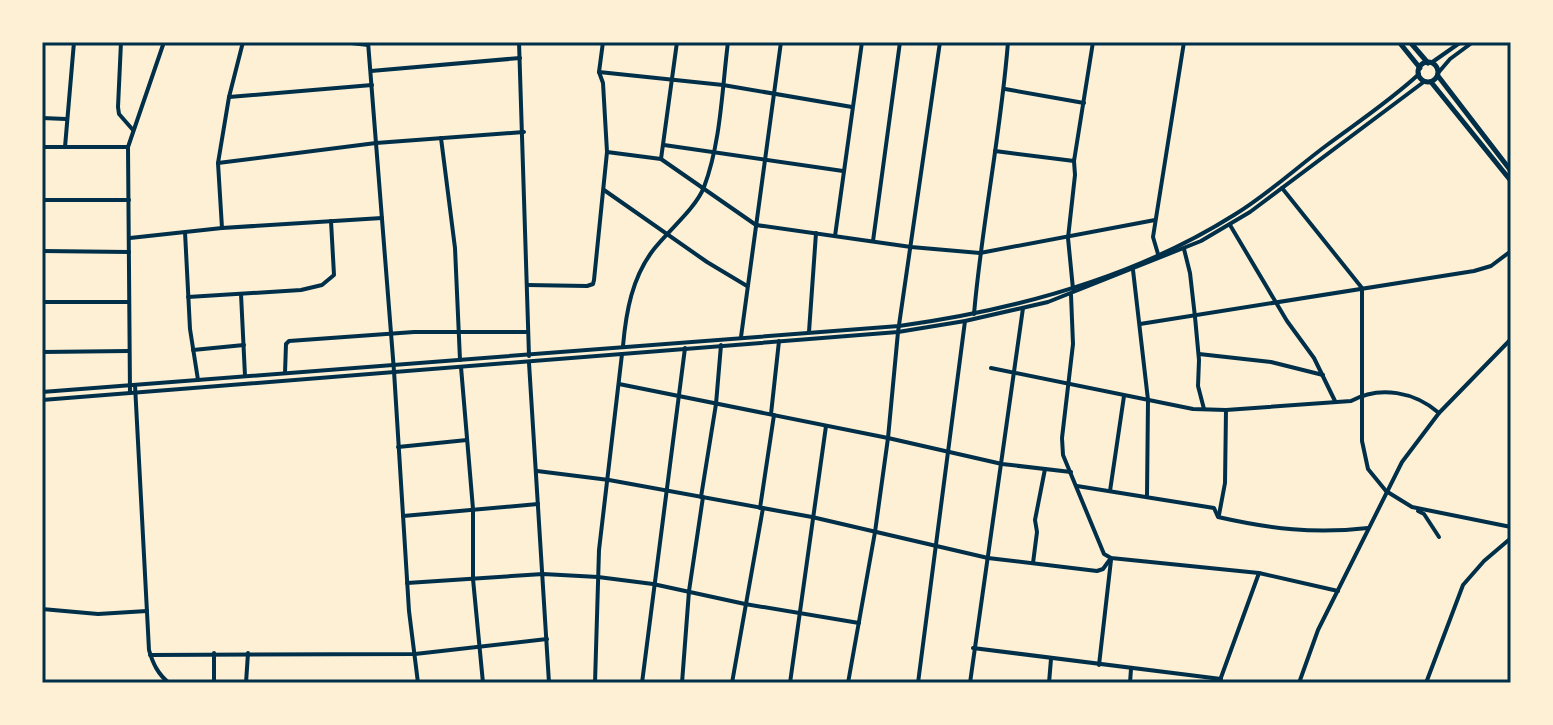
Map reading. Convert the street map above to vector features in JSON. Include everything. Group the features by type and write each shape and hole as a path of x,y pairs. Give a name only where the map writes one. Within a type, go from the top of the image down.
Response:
{"main road":[{"path":"1399,42 1419,71 1511,181"},
{"path":"1410,42 1436,67 1438,74 1511,171"},
{"path":"1419,71 1429,63"},
{"path":"1428,82 1438,74"}],"street":[{"path":"65,147 74,42"},
{"path":"121,42 118,107 119,114 133,130"},
{"path":"164,42 128,147 129,351 150,655 162,677 169,683"},
{"path":"222,228 218,163 229,97 243,42"},
{"path":"343,42 368,43 407,583 418,683"},
{"path":"519,42 529,356"},
{"path":"527,285 593,284 607,152 606,111 599,72 603,42"},
{"path":"661,159 677,42"},
{"path":"623,346 634,284 653,249 703,190 713,151 728,42"},
{"path":"741,337 781,42"},
{"path":"835,236 862,42"},
{"path":"873,241 900,42"},
{"path":"848,683 875,532 898,329 940,42"},
{"path":"974,314 1005,89 1008,42"},
{"path":"1073,289 1068,238 1074,161 1093,42"},
{"path":"1158,254 1153,237 1155,220 1184,42"},
{"path":"1429,63 1461,42"},
{"path":"1438,74 1473,42"},
{"path":"371,71 520,58"},
{"path":"42,392 741,337 898,329 974,314 1073,289 1194,238 1250,204 1419,71"},
{"path":"599,72 723,85 852,107"},
{"path":"42,400 779,341 965,321 1023,308 1071,295 1184,249 1230,225 1428,82"},
{"path":"229,97 372,85"},
{"path":"1005,89 1084,103"},
{"path":"42,118 66,119"},
{"path":"218,163 376,143 524,132"},
{"path":"441,138 455,248 460,360"},
{"path":"664,145 844,171"},
{"path":"42,147 128,147"},
{"path":"995,151 1074,161"},
{"path":"607,152 661,159 756,225 911,247 980,253 1155,220"},
{"path":"1282,188 1362,288 1362,441 1368,469 1386,491 1424,514 1439,537"},
{"path":"604,190 747,286"},
{"path":"42,200 129,200"},
{"path":"129,238 222,228 382,218"},
{"path":"188,297 301,290 322,285 334,275 331,221"},
{"path":"1230,225 1287,321 1314,358 1335,401"},
{"path":"185,232 188,297 198,380"},
{"path":"809,332 816,233"},
{"path":"1184,249 1195,317 1198,386 1204,409"},
{"path":"42,251 129,252"},
{"path":"1140,324 1474,271 1491,266 1511,251"},
{"path":"1133,270 1148,400 1147,496"},
{"path":"241,293 245,376"},
{"path":"1071,295 1073,344 1062,438 1063,455 1104,554 1111,558 1259,573 1338,591"},
{"path":"42,302 129,302"},
{"path":"970,683 1023,308"},
{"path":"918,683 965,321"},
{"path":"285,373 286,344 289,341 391,333 528,332"},
{"path":"1299,683 1318,630 1402,462 1439,413 1511,339"},
{"path":"732,683 761,508 779,341"},
{"path":"193,350 244,345"},
{"path":"682,683 689,591 716,404 721,345"},
{"path":"642,683 685,348"},
{"path":"42,352 129,351"},
{"path":"1198,353 1271,362 1323,375"},
{"path":"595,683 598,577 622,354"},
{"path":"529,363 549,683"},
{"path":"461,367 473,509 473,579 483,683"},
{"path":"991,368 1188,409 1226,410 1351,401 1364,394 1414,395 1439,413"},
{"path":"619,384 1002,464 1071,472"},
{"path":"1110,491 1124,396"},
{"path":"1218,517 1225,483 1226,410"},
{"path":"790,683 826,426"},
{"path":"398,447 467,440"},
{"path":"1033,563 1037,532 1035,520 1045,469"},
{"path":"537,471 609,480 812,517 988,558 1097,571 1103,569 1111,558"},
{"path":"1077,486 1214,508 1218,517"},
{"path":"403,516 538,504"},
{"path":"1412,507 1511,527"},
{"path":"1218,517 1299,530 1341,533 1368,528"},
{"path":"1426,683 1463,585 1484,561 1511,538"},
{"path":"1099,665 1111,558"},
{"path":"973,648 1220,681 1259,573"},
{"path":"407,583 543,574 598,577 653,584 745,604 859,623"},
{"path":"42,609 98,614 147,611"},
{"path":"150,655 415,654 547,639"},
{"path":"214,653 214,683"},
{"path":"246,683 248,653"},
{"path":"1049,683 1051,659"},
{"path":"1130,683 1131,669"}]}
